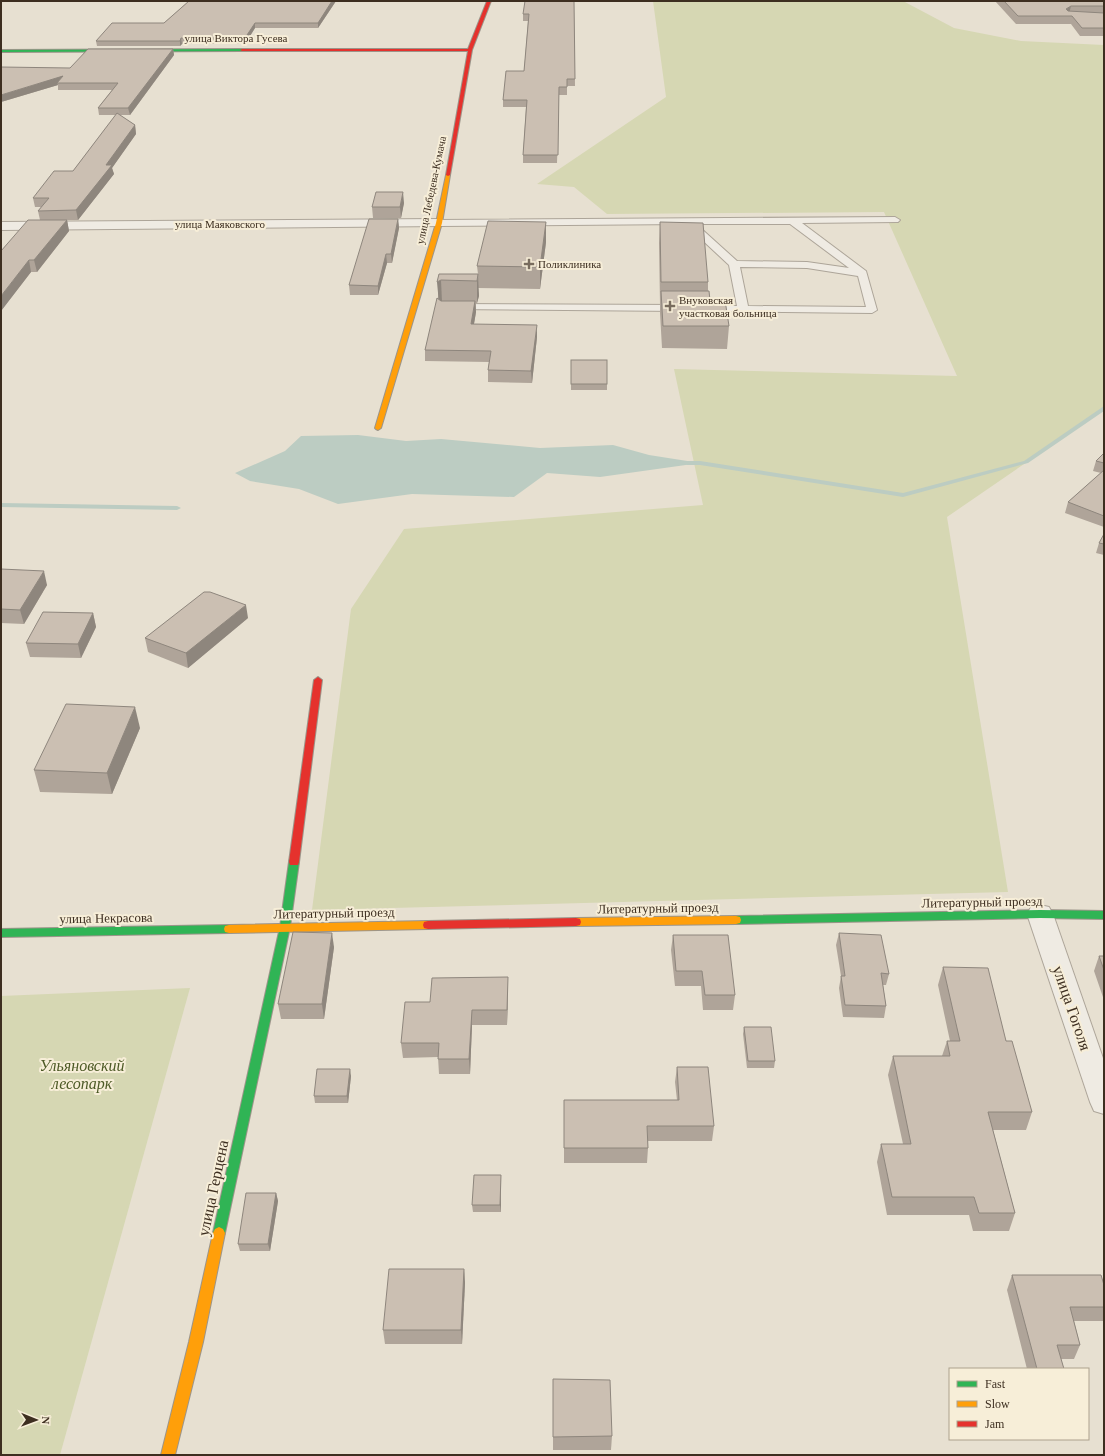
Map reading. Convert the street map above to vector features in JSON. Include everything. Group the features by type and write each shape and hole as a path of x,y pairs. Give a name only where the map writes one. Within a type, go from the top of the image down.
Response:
{"street":[{"name":"улица Лебедева-Кумача","path":"378,428 439,223 470,50 489,1"},
{"name":"улица Виктора Гусева","path":"1,51 470,50"},
{"name":"улица Маяковского","path":"1,226 439,223"},
{"name":"улица Герцена","path":"168,1455 196,1342 285,927 318,680"},
{"name":"Литературный проезд","path":"212,930 285,927 1040,914 1104,915"},
{"name":"улица Гоголя","path":"1040,914 1104,1102"},
{"name":"улица Некрасова","path":"1,933 212,930"}],"lane":[{"path":"439,223 895,220"},
{"path":"687,221 734,264 743,309"},
{"path":"442,307 872,310 862,274 793,221"},
{"path":"734,264 807,265 862,274"}],"green space":[{"path":"653,1 903,1 954,28 1021,41 1104,45 1104,409 947,517 1008,892 312,910 351,609 404,529 703,505 674,369 957,376 884,212 607,214 574,187 537,184 666,97"},
{"name":"Ульяновский лесопарк","path":"190,988 60,1455 1,1455 1,996"}],"shaded area":[{"path":"358,435 406,441 441,439 540,448 613,445 649,455 700,463 600,477 547,473 514,497 412,494 338,504 299,489 250,481 235,473 285,451 301,436"}],"building":[{"path":"189,1 332,1 318,23 255,23 245,38 181,38 180,41 96,41 112,23 164,23"},
{"path":"525,1 574,1 575,79 567,79 567,87 559,87 558,155 523,155 527,100 503,100 506,71 524,71 529,14 523,14"},
{"path":"1004,1 1104,1 1104,6 1071,6 1066,9 1068,11 1104,13 1104,28 1082,28 1072,16 1018,16"},
{"path":"88,49 173,49 128,108 98,108 118,83 57,83 63,76 1,95 1,67 70,68"},
{"path":"117,113 135,125 106,165 112,165 76,210 38,211 49,198 33,198 54,171 73,171"},
{"path":"376,192 403,192 400,207 372,207"},
{"path":"369,219 398,219 391,254 386,254 378,286 349,285"},
{"path":"28,220 67,220 34,260 29,260 1,296 1,251"},
{"path":"488,221 546,222 540,267 477,266"},
{"path":"660,222 703,223 708,282 661,282"},
{"path":"439,274 478,274 477,281 441,280 437,282"},
{"path":"661,291 709,291 710,300 725,300 729,326 663,326"},
{"path":"437,298 441,301 475,301 471,324 537,325 531,371 488,370 491,351 425,350"},
{"path":"571,360 607,360 607,384 571,384"},
{"path":"1104,453 1104,463 1096,461"},
{"path":"1104,470 1104,516 1068,502"},
{"path":"1104,534 1104,544 1099,543"},
{"path":"1,569 44,571 20,610 1,609"},
{"path":"204,592 210,592 246,605 186,653 145,638"},
{"path":"43,612 93,613 78,644 26,643"},
{"path":"66,704 135,707 107,773 34,770"},
{"path":"293,932 332,933 322,1004 278,1004"},
{"path":"839,933 881,935 889,974 881,973 886,1006 845,1005 841,976 845,976"},
{"path":"673,935 728,935 735,995 705,995 702,971 676,971"},
{"path":"1099,956 1104,956 1104,970"},
{"path":"943,967 988,968 1006,1041 1012,1041 1032,1112 988,1112 1015,1213 979,1213 974,1197 892,1197 881,1144 911,1144 893,1056 950,1056 947,1041 960,1041"},
{"path":"508,977 507,1010 472,1010 469,1059 438,1059 439,1043 401,1043 405,1002 430,1002 432,978"},
{"path":"744,1027 771,1027 775,1061 748,1061"},
{"path":"677,1067 708,1067 714,1126 647,1126 648,1148 564,1148 564,1100 679,1100"},
{"path":"317,1069 350,1069 347,1096 314,1096"},
{"path":"474,1175 501,1175 500,1205 472,1205"},
{"path":"246,1193 276,1193 268,1244 238,1244"},
{"path":"389,1269 464,1269 461,1330 383,1330"},
{"path":"1012,1275 1101,1275 1104,1285 1104,1307 1070,1307 1080,1345 1057,1345 1064,1368 1037,1368"},
{"path":"553,1379 610,1380 612,1436 553,1437"}],"waterway":[{"path":"687,463 700,463 903,495 1026,462 1104,408"},
{"path":"1,505 177,508"}],"traffic: fast":[{"path":"1,51 242,50"},
{"path":"219,1233 285,927 294,862"},
{"path":"736,920 1040,914 1104,915"},
{"path":"1,933 229,929"}],"traffic: slow":[{"path":"378,428 439,223 448,175"},
{"path":"576,922 736,920"},
{"path":"229,929 428,925"},
{"path":"168,1455 196,1342 219,1233"}],"traffic: jam":[{"path":"448,175 470,50 489,1"},
{"path":"242,50 470,50"},
{"path":"294,862 318,680"},
{"path":"428,925 576,922"}],"place":[{"name":"Поликлиника","path":"529,264"},
{"name":"Внуковская участковая больница","path":"670,306"}]}
